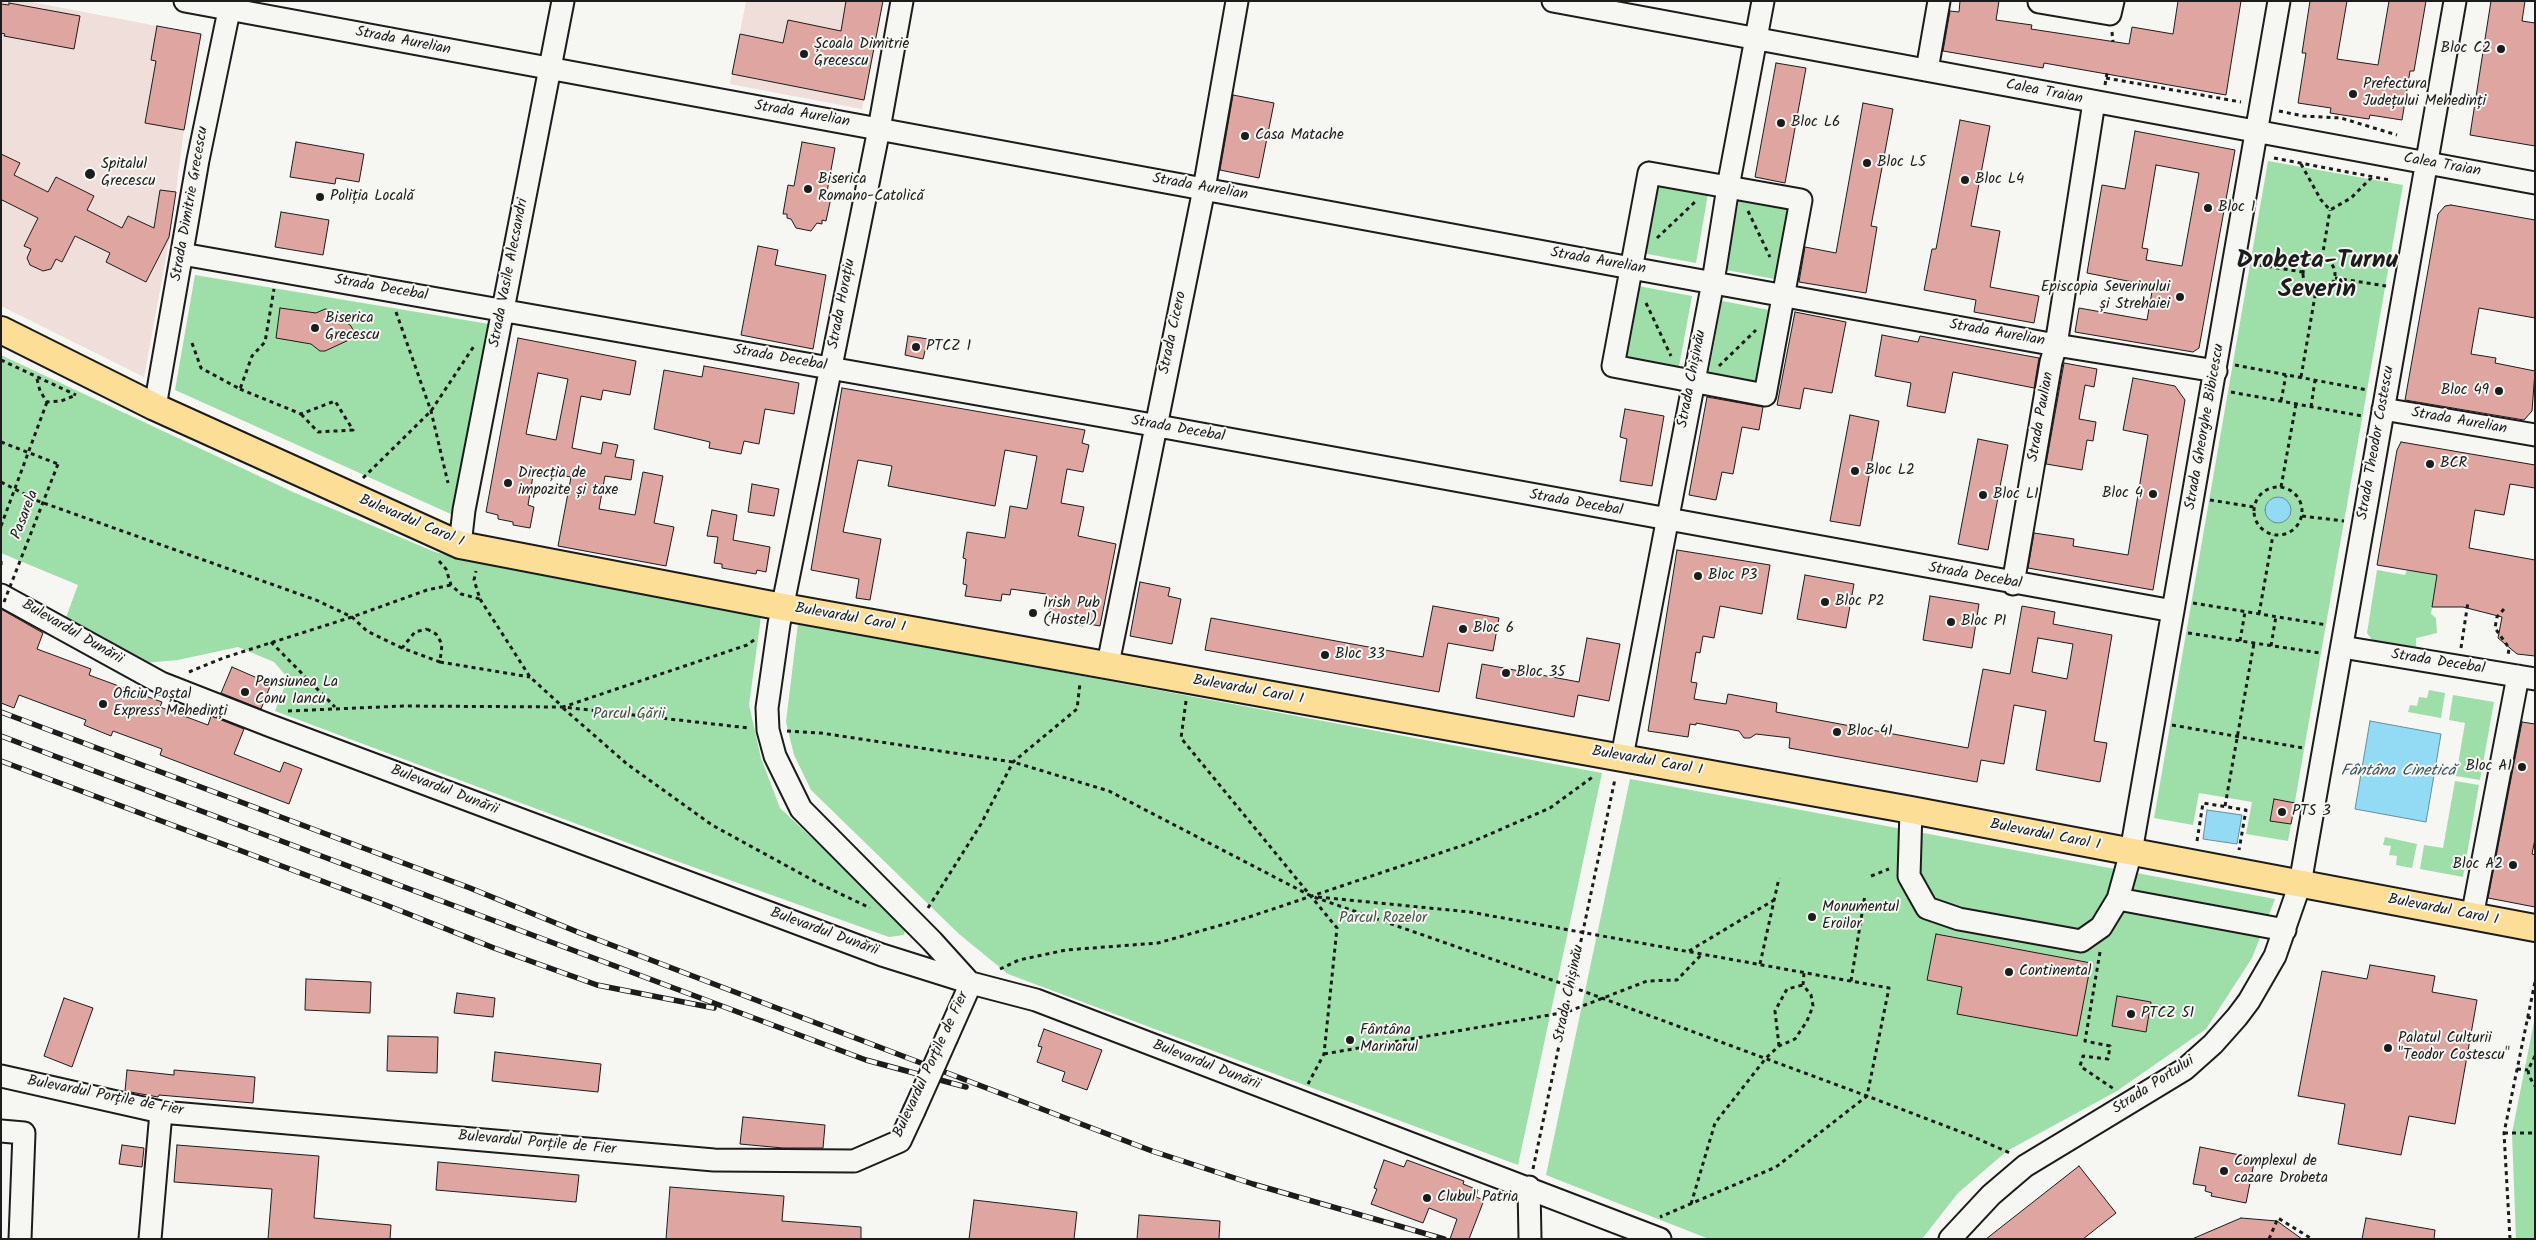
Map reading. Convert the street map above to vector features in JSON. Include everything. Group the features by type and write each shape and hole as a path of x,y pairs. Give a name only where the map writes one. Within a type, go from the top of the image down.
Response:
{"main road":[{"name":"Bulevardul Carol I","path":"1,330 155,407 460,545 780,615 1108,664 1911,810 2535,928"}],"street":[{"name":"Strada Aurelian","path":"185,1 230,5 550,69 1631,269 1713,282 2215,374"},
{"name":"Strada Vasile Alecsandri","path":"460,545 563,1"},
{"name":"Strada Horațiu","path":"902,1 831,368 780,615 767,708 768,730 778,764 801,809 917,925 970,983"},
{"name":"Strada Cicero","path":"1108,664 1204,189 1237,1"},
{"name":"Calea Traian","path":"1553,1 2427,164 2535,182"},
{"name":"Strada Chișinău","path":"1622,757 1691,380 1713,282 1725,187 1757,38 1763,1"},
{"path":"1926,70 1940,1"},
{"path":"2039,2 2110,14 2112,1"},
{"name":"Strada Gheorghe Bibicescu","path":"2101,927 2118,899 2131,852 2258,131 2279,1"},
{"name":"Strada Theodor Costescu","path":"2300,884 2455,1"},
{"name":"Strada Dimitrie Grecescu","path":"155,407 198,160 230,5"},
{"name":"Strada Paulian","path":"2013,584 2051,362 2056,345 2094,102"},
{"path":"1649,173 1725,187 1801,200 1766,395 1613,366 1649,173"},
{"name":"Strada Decebal","path":"182,254 1155,426 2173,614"},
{"name":"Strada Aurelian","path":"2384,407 2535,435"},
{"name":"Bulevardul Dunării","path":"3,598 161,683 882,955 970,983 1036,1000 1298,1102 1528,1187 1660,1239"},
{"name":"Strada Decebal","path":"2342,644 2526,677"},
{"path":"2472,917 2526,677"},
{"path":"1911,810 1909,876 1928,908 1959,919 2080,941 2101,927"},
{"name":"Strada Portului","path":"1950,1239 1991,1195 2025,1166 2185,1069 2213,1044 2241,1011 2275,956 2286,930 2300,884"},
{"path":"2118,899 2286,930"},
{"name":"Bulevardul Porțile de Fier","path":"1,1076 161,1112 714,1160 854,1161 900,1142 970,983"},
{"path":"150,1239 161,1112"},
{"path":"1,1131 24,1132 20,1239"},
{"path":"1528,1187 1530,1239"}],"path":[{"path":"2274,158 2390,180"},
{"path":"2301,163 2320,200 2330,210"},
{"path":"2330,210 2351,198 2372,177"},
{"path":"1725,187 1780,280 1785,296 1776,311 1691,380 1678,372 1631,269 1642,253 1725,187"},
{"path":"2322,258 2330,210"},
{"path":"2316,258 2322,258 2327,259 2334,267 2335,278 2326,289 2316,290 2305,282 2303,272 2307,262 2316,258"},
{"path":"2235,261 2303,272"},
{"path":"240,389 252,356 265,342 278,271"},
{"path":"2335,278 2404,290"},
{"path":"2301,378 2316,290"},
{"path":"394,292 395,309 431,411 450,487"},
{"path":"354,498 364,475 431,411 478,340"},
{"path":"192,343 201,368 240,389 301,414 318,432 353,430 335,401 301,414"},
{"path":"1,360 76,395 61,401 48,402"},
{"path":"2215,374 2286,375 2315,380 2384,407"},
{"path":"2215,374 2281,401 2311,407 2384,407"},
{"path":"2281,401 2286,375"},
{"path":"37,378 40,391 48,402"},
{"path":"2311,407 2315,380"},
{"path":"1,526 48,402"},
{"path":"2281,487 2296,404"},
{"path":"1,442 29,452"},
{"name":"Pasarela","path":"3,598 58,464 29,452"},
{"path":"1,482 38,501 316,600 352,617 367,631 402,648 440,662 530,677"},
{"path":"2281,487 2289,489 2300,500 2302,516 2294,529 2281,535 2273,535 2260,528 2254,514 2254,507 2261,494 2267,490 2281,487"},
{"path":"2193,497 2254,507"},
{"path":"2302,516 2363,524"},
{"path":"2259,614 2273,535"},
{"path":"436,558 446,569 451,585 461,594 480,599"},
{"path":"1,560 1,566"},
{"path":"476,571 474,580 480,599 530,677 627,764 712,825 818,883 871,909"},
{"path":"204,667 223,658 352,617 427,590 451,585"},
{"path":"2461,647 2468,602"},
{"path":"2504,609 2497,617 2495,628 2509,648"},
{"path":"2240,641 2245,612"},
{"path":"2173,614 2245,612 2276,616 2342,644"},
{"path":"2173,614 2240,641 2271,646 2342,644"},
{"path":"563,707 747,645 780,615"},
{"path":"2271,646 2276,616"},
{"path":"402,648 415,632 426,629 436,634 442,644 440,662"},
{"path":"271,642 335,707"},
{"path":"2225,806 2254,643"},
{"path":"917,925 981,824 1014,762 1077,709 1083,660"},
{"path":"1189,680 1180,738 1337,928 1324,1054 1298,1102"},
{"path":"287,711 335,707 563,707 741,727"},
{"path":"2154,722 2323,751"},
{"path":"768,730 821,733 1014,762 1109,791 1312,896 1601,997 1867,1096 1999,1148 2025,1166"},
{"path":"970,983 1019,960 1066,950 1158,943 1246,918 1467,844 1550,808 1622,757"},
{"name":"Strada Chișinău","path":"1528,1187 1611,800"},
{"path":"2193,864 2203,803 2225,806 2246,810 2236,872"},
{"path":"1760,964 1779,878"},
{"path":"1851,981 1865,895"},
{"path":"1312,896 1470,912 1889,988 1867,1096 1776,1168 1634,1229"},
{"path":"1689,951 1774,900"},
{"path":"2101,927 2102,939 2086,1041 2110,1046 2108,1059 2083,1056 2080,1066 2117,1091 2128,1104"},
{"path":"1324,1054 1567,1012 1601,997 1647,981 1677,980 1702,954"},
{"path":"1802,985 1804,972"},
{"path":"2510,1239 2504,1133 2535,982"},
{"path":"1779,1046 1775,1011 1787,989 1802,985"},
{"path":"1691,1204 1715,1123 1766,1058 1779,1046 1795,1039 1807,1021 1813,1006 1811,995 1802,985"},
{"path":"2527,1017 2535,1019"},
{"path":"2535,1056 2528,1070 2528,1076 2535,1086"},
{"path":"2517,1069 2528,1070"},
{"path":"2504,1133 2535,1133"},
{"path":"2269,1239 2278,1218 2312,1239"}],"shaded area":[{"name":"Spitalul Grecescu","path":"1,1 26,1 157,26 184,130 170,236 144,377 1,306"},
{"name":"Școala Dimitrie Grecescu","path":"746,1 883,1 862,109 730,84"}],"green space":[{"path":"2268,161 2403,185 2288,841 2246,834 2252,802 2199,793 2193,825 2154,818"},
{"path":"1655,178 1709,188 1696,263 1642,253"},
{"path":"1740,194 1794,204 1780,280 1726,270"},
{"path":"195,275 489,324 453,515 175,390"},
{"path":"1638,286 1692,296 1678,372 1624,362"},
{"path":"1722,301 1775,311 1762,386 1708,376"},
{"name":"Parcul Gării","path":"1,355 295,493 435,552 497,567 761,617 749,705 761,758 780,808 906,926 904,935 889,937 668,858 275,711 288,678 274,662 238,647 178,660 143,663 65,620 78,585 1,553"},
{"path":"2377,570 2405,575 2407,570 2437,575 2431,614 2436,618 2437,633 2416,638 2416,647 2372,640 2367,633"},
{"name":"Parcul Rozelor","path":"798,623 1602,773 1518,1165 1008,974 959,934 811,790 794,755 786,722"},
{"path":"2429,690 2445,693 2441,718 2408,712 2410,705 2417,706 2419,697 2427,698"},
{"path":"2453,695 2494,702 2480,780 2456,776 2465,723 2449,720"},
{"path":"1630,779 2275,899 2252,958 2206,1029 2117,1091 2007,1151 1958,1193 1922,1239 1709,1239 1546,1175"},
{"path":"2455,781 2479,785 2463,877 2420,869 2424,845 2443,848"},
{"path":"2385,837 2417,844 2412,868 2396,865 2397,856 2389,855 2391,846 2383,845"},
{"path":"2535,1017 2535,1239 2516,1239 2512,1133"}],"water":[{"path":"2278,497 2287,501 2291,510 2287,519 2278,523 2269,519 2265,510 2269,501"},
{"name":"Fântâna Cinetică","path":"2370,721 2441,734 2426,822 2355,809"},
{"path":"2207,810 2242,815 2237,844 2203,839"}],"building":[{"name":"Școala Dimitrie Grecescu","path":"846,1 883,1 864,100 732,74 740,34 783,43 788,20 841,31"},
{"path":"1960,1 1999,1 1996,20 2032,25 2031,29 2129,44 2132,27 2173,34 2178,1 2241,1 2226,95 2044,63 2043,68 1943,51 1950,11 1959,12"},
{"path":"2310,1 2347,1 2337,59 2378,65 2389,1 2426,1 2414,71 2410,71 2402,120 2370,115 2369,119 2330,113 2331,108 2298,103 2306,53 2302,53"},
{"name":"Bloc C2","path":"2491,1 2525,1 2522,21 2535,23 2535,146 2470,135"},
{"path":"9,3 80,16 74,49 4,36 5,34 1,33 1,4 9,5"},
{"path":"157,26 201,34 184,130 145,123 156,61 151,60"},
{"name":"Bloc L6","path":"1776,63 1806,68 1785,183 1755,177"},
{"name":"Casa Matache","path":"1233,95 1274,103 1259,178 1220,170"},
{"path":"1863,103 1893,109 1871,226 1877,227 1866,293 1799,282 1805,247 1836,253"},
{"path":"1960,120 1990,126 1971,226 2000,231 1990,287 2039,296 2034,323 1974,312 1976,300 1924,290 1932,249 1936,249"},
{"path":"2135,131 2235,150 2199,348 2193,352 2075,332 2079,308 2147,320 2153,286 2087,273 2102,185 2125,189","holes":["2156,165 2199,173 2182,266 2146,260 2148,249 2142,248"]},
{"path":"296,142 364,154 359,182 336,178 335,184 290,177"},
{"name":"Biserica Romano-Catolică","path":"802,142 835,148 827,192 832,193 826,221 822,220 822,224 817,223 811,231 796,228 791,219 787,218 787,214 783,214 788,185 794,186"},
{"path":"1,154 20,163 14,175 48,192 56,177 94,196 87,210 122,228 128,216 154,228 160,190 176,192 169,237 146,282 106,262 110,253 75,236 62,262 56,259 51,269 43,271 30,265 27,258 31,249 24,246 38,218 2,200 1,202"},
{"path":"2451,205 2535,220 2535,318 2479,308 2471,354 2496,358 2495,363 2535,371 2532,411 2524,420 2405,400 2438,214 2445,206"},
{"path":"281,212 329,220 323,255 275,247"},
{"path":"758,246 778,250 775,265 826,275 813,349 741,335"},
{"name":"Biserica Grecescu","path":"280,308 316,313 325,309 331,310 351,326 353,330 351,339 325,351 320,351 311,344 276,338"},
{"path":"1795,312 1846,322 1832,393 1804,388 1800,409 1777,405"},
{"path":"1882,335 1918,342 1920,336 2039,358 2034,388 1953,372 1945,413 1907,406 1911,383 1875,376"},
{"name":"PTCZ 1","path":"908,336 928,339 923,359 905,355"},
{"path":"518,338 636,361 630,395 603,390 601,400 581,396 572,448 601,454 603,442 618,445 615,457 634,460 631,480 605,476 599,509 635,515 643,472 663,476 654,523 674,527 666,566 558,546 571,477 534,470 528,505 534,507 530,528 513,525 513,522 498,519 498,515 486,512","holes":["538,373 568,379 556,440 526,434"]},
{"path":"2064,363 2097,369 2094,387 2085,385 2079,419 2096,422 2093,441 2087,440 2082,470 2046,464"},
{"path":"704,366 799,383 794,414 765,409 759,444 744,441 741,454 709,448 710,442 654,429 664,370 702,377"},
{"path":"2133,378 2175,386 2185,400 2153,590 2028,568 2034,533 2074,539 2073,546 2128,555 2148,435 2123,430"},
{"path":"842,388 1085,430 1082,443 1089,445 1083,472 1067,469 1061,503 1084,507 1078,536 1116,544 1100,626 1083,623 1083,626 1048,616 1051,602 1045,601 1046,594 1011,589 1010,595 1002,594 1001,601 965,596 967,585 963,584 966,559 963,558 967,532 1005,538 1010,506 1027,509 1037,456 1005,450 995,506 888,486 892,466 858,460 843,532 881,539 870,600 856,598 859,579 811,570"},
{"path":"1707,397 1763,407 1759,430 1742,427 1733,474 1722,472 1716,500 1689,495"},
{"path":"1625,409 1664,416 1652,486 1620,481 1627,439 1620,437"},
{"name":"Bloc L2","path":"1850,415 1879,421 1860,526 1830,521"},
{"name":"Bloc L1","path":"1978,439 2008,445 1988,550 1958,544"},
{"path":"2401,442 2535,465 2535,488 2510,484 2504,515 2475,510 2469,548 2535,560 2535,656 2517,654 2498,638 2502,617 2463,607 2432,607 2437,575 2377,565 2397,450"},
{"path":"752,484 779,489 774,516 748,512"},
{"path":"712,510 737,515 733,540 770,547 766,572 757,570 756,574 722,568 722,564 714,563 718,537 707,536"},
{"path":"1677,550 1770,565 1762,614 1720,606 1714,638 1703,636 1700,653 1696,652 1691,682 1697,683 1694,699 1726,704 1728,694 1777,703 1776,712 1968,748 1983,669 2010,674 2022,606 2055,612 2053,624 2112,635 2094,741 2107,743 2100,782 2036,770 2046,711 2014,705 2004,764 1981,760 1977,782 1789,748 1790,738 1756,734 1750,738 1744,738 1739,731 1696,723 1696,725 1690,724 1688,737 1648,731","holes":["2038,638 2073,644 2067,679 2032,672"]},
{"name":"Bloc P2","path":"1805,575 1854,584 1846,628 1797,619"},
{"path":"1140,582 1170,588 1168,596 1181,599 1172,644 1130,636"},
{"name":"Bloc P1","path":"1930,596 1979,604 1972,648 1923,640"},
{"name":"Bloc 33","path":"1433,606 1499,618 1493,651 1448,643 1439,692 1205,650 1211,618 1423,657"},
{"path":"1,609 43,633 37,649 91,669 89,675 162,702 160,707 208,725 211,716 244,729 234,754 280,772 284,762 302,769 289,804 160,755 162,749 113,731 111,736 84,725 86,720 19,695 14,708 1,703"},
{"name":"Bloc 35","path":"1587,638 1620,644 1609,701 1578,695 1574,717 1476,698 1482,664 1579,682"},
{"name":"Pensiunea La Conu Iancu","path":"232,667 271,684 261,709 221,693"},
{"path":"2522,722 2535,724 2535,839 2532,854 2535,855 2535,907 2488,898"},
{"name":"PTS 3","path":"2274,799 2295,803 2291,824 2270,821"},
{"name":"Continental","path":"1936,934 2091,963 2077,1036 1957,1014 1962,987 1927,980"},
{"name":"Palatul Culturii \"Teodor Costescu\"","path":"2370,965 2435,976 2432,992 2477,1000 2455,1124 2409,1116 2401,1155 2338,1144 2345,1104 2298,1096 2322,971 2367,979"},
{"path":"306,979 371,982 370,1013 305,1010"},
{"path":"457,993 495,998 493,1017 454,1013"},
{"name":"PTCZ 51","path":"2117,996 2151,1002 2146,1032 2112,1026"},
{"path":"64,998 93,1008 72,1067 44,1056"},
{"path":"1044,1029 1102,1050 1087,1090 1062,1081 1065,1072 1037,1062 1042,1047 1038,1046"},
{"path":"388,1036 438,1037 437,1073 387,1071"},
{"path":"495,1052 601,1064 598,1092 492,1081"},
{"path":"127,1070 174,1075 174,1070 255,1077 253,1103 159,1095 158,1097 125,1091"},
{"path":"743,1117 825,1125 823,1148 783,1148 740,1144"},
{"path":"122,1145 144,1148 142,1167 119,1164"},
{"path":"177,1145 319,1156 314,1218 391,1225 390,1239 268,1239 272,1189 174,1182"},
{"name":"Complexul de cazare Drobeta","path":"2200,1147 2255,1158 2246,1203 2211,1196 2212,1193 2205,1191 2206,1186 2193,1184"},
{"name":"Clubul Patria","path":"1384,1160 1404,1167 1407,1160 1464,1181 1463,1184 1478,1190 1476,1197 1484,1200 1469,1239 1450,1239 1457,1219 1429,1208 1423,1223 1371,1204 1377,1189 1374,1188"},
{"path":"438,1162 579,1175 576,1202 436,1190"},
{"path":"2079,1166 2116,1213 2083,1239 1986,1239"},
{"path":"670,1187 784,1196 782,1221 861,1227 861,1239 666,1239"},
{"path":"974,1200 1077,1212 1074,1239 969,1239"},
{"path":"1139,1215 1220,1221 1219,1239 1137,1239"},
{"path":"2241,1218 2277,1221 2302,1239 2192,1239"},
{"path":"2366,1218 2435,1230 2434,1239 2362,1239"}],"railway":[{"path":"1,712 470,888 580,933 1152,1151 1253,1184 1444,1239"},
{"path":"1,736 866,1060 966,1087"},
{"path":"1,761 386,905 494,948 597,985 714,1008"}],"place":[{"name":"Bloc C2","path":"2501,49"},
{"name":"Școala Dimitrie Grecescu","path":"804,54"},
{"name":"Prefectura Județului Mehedinți","path":"2353,94"},
{"name":"Bloc L6","path":"1781,123"},
{"name":"Casa Matache","path":"1245,136"},
{"name":"Bloc L5","path":"1867,163"},
{"name":"Spitalul Grecescu","path":"90,174"},
{"name":"Bloc L4","path":"1965,180"},
{"name":"Biserica Romano-Catolică","path":"808,189"},
{"name":"Poliția Locală","path":"320,197"},
{"name":"Bloc 1","path":"2208,208"},
{"name":"Episcopia Severinului și Strehaiei","path":"2180,297"},
{"name":"Biserica Grecescu","path":"315,328"},
{"name":"PTCZ 1","path":"916,347"},
{"name":"Bloc 49","path":"2499,391"},
{"name":"BCR","path":"2430,464"},
{"name":"Bloc L2","path":"1855,471"},
{"name":"Direcția de impozite și taxe","path":"508,483"},
{"name":"Bloc 4","path":"2153,494"},
{"name":"Bloc L1","path":"1983,495"},
{"name":"Bloc P3","path":"1698,576"},
{"name":"Bloc P2","path":"1825,602"},
{"name":"Irish Pub (Hostel)","path":"1033,613"},
{"name":"Bloc P1","path":"1951,622"},
{"name":"Bloc 6","path":"1463,629"},
{"name":"Bloc 33","path":"1325,655"},
{"name":"Bloc 35","path":"1506,673"},
{"name":"Pensiunea La Conu Iancu","path":"245,692"},
{"name":"Oficiu Poștal Express Mehedinți","path":"103,704"},
{"name":"Bloc 41","path":"1837,732"},
{"name":"Bloc A1","path":"2522,767"},
{"name":"PTS 3","path":"2282,812"},
{"name":"Bloc A2","path":"2513,865"},
{"name":"Monumentul Eroilor","path":"1812,917"},
{"name":"Continental","path":"2009,972"},
{"name":"PTCZ 51","path":"2131,1014"},
{"name":"Fântâna Marinarul","path":"1350,1040"},
{"name":"Palatul Culturii \"Teodor Costescu\"","path":"2388,1048"},
{"name":"Complexul de cazare Drobeta","path":"2224,1171"},
{"name":"Clubul Patria","path":"1427,1198"}],"district":[{"name":"Drobeta-Turnu Severin","path":"2317,278"}]}
